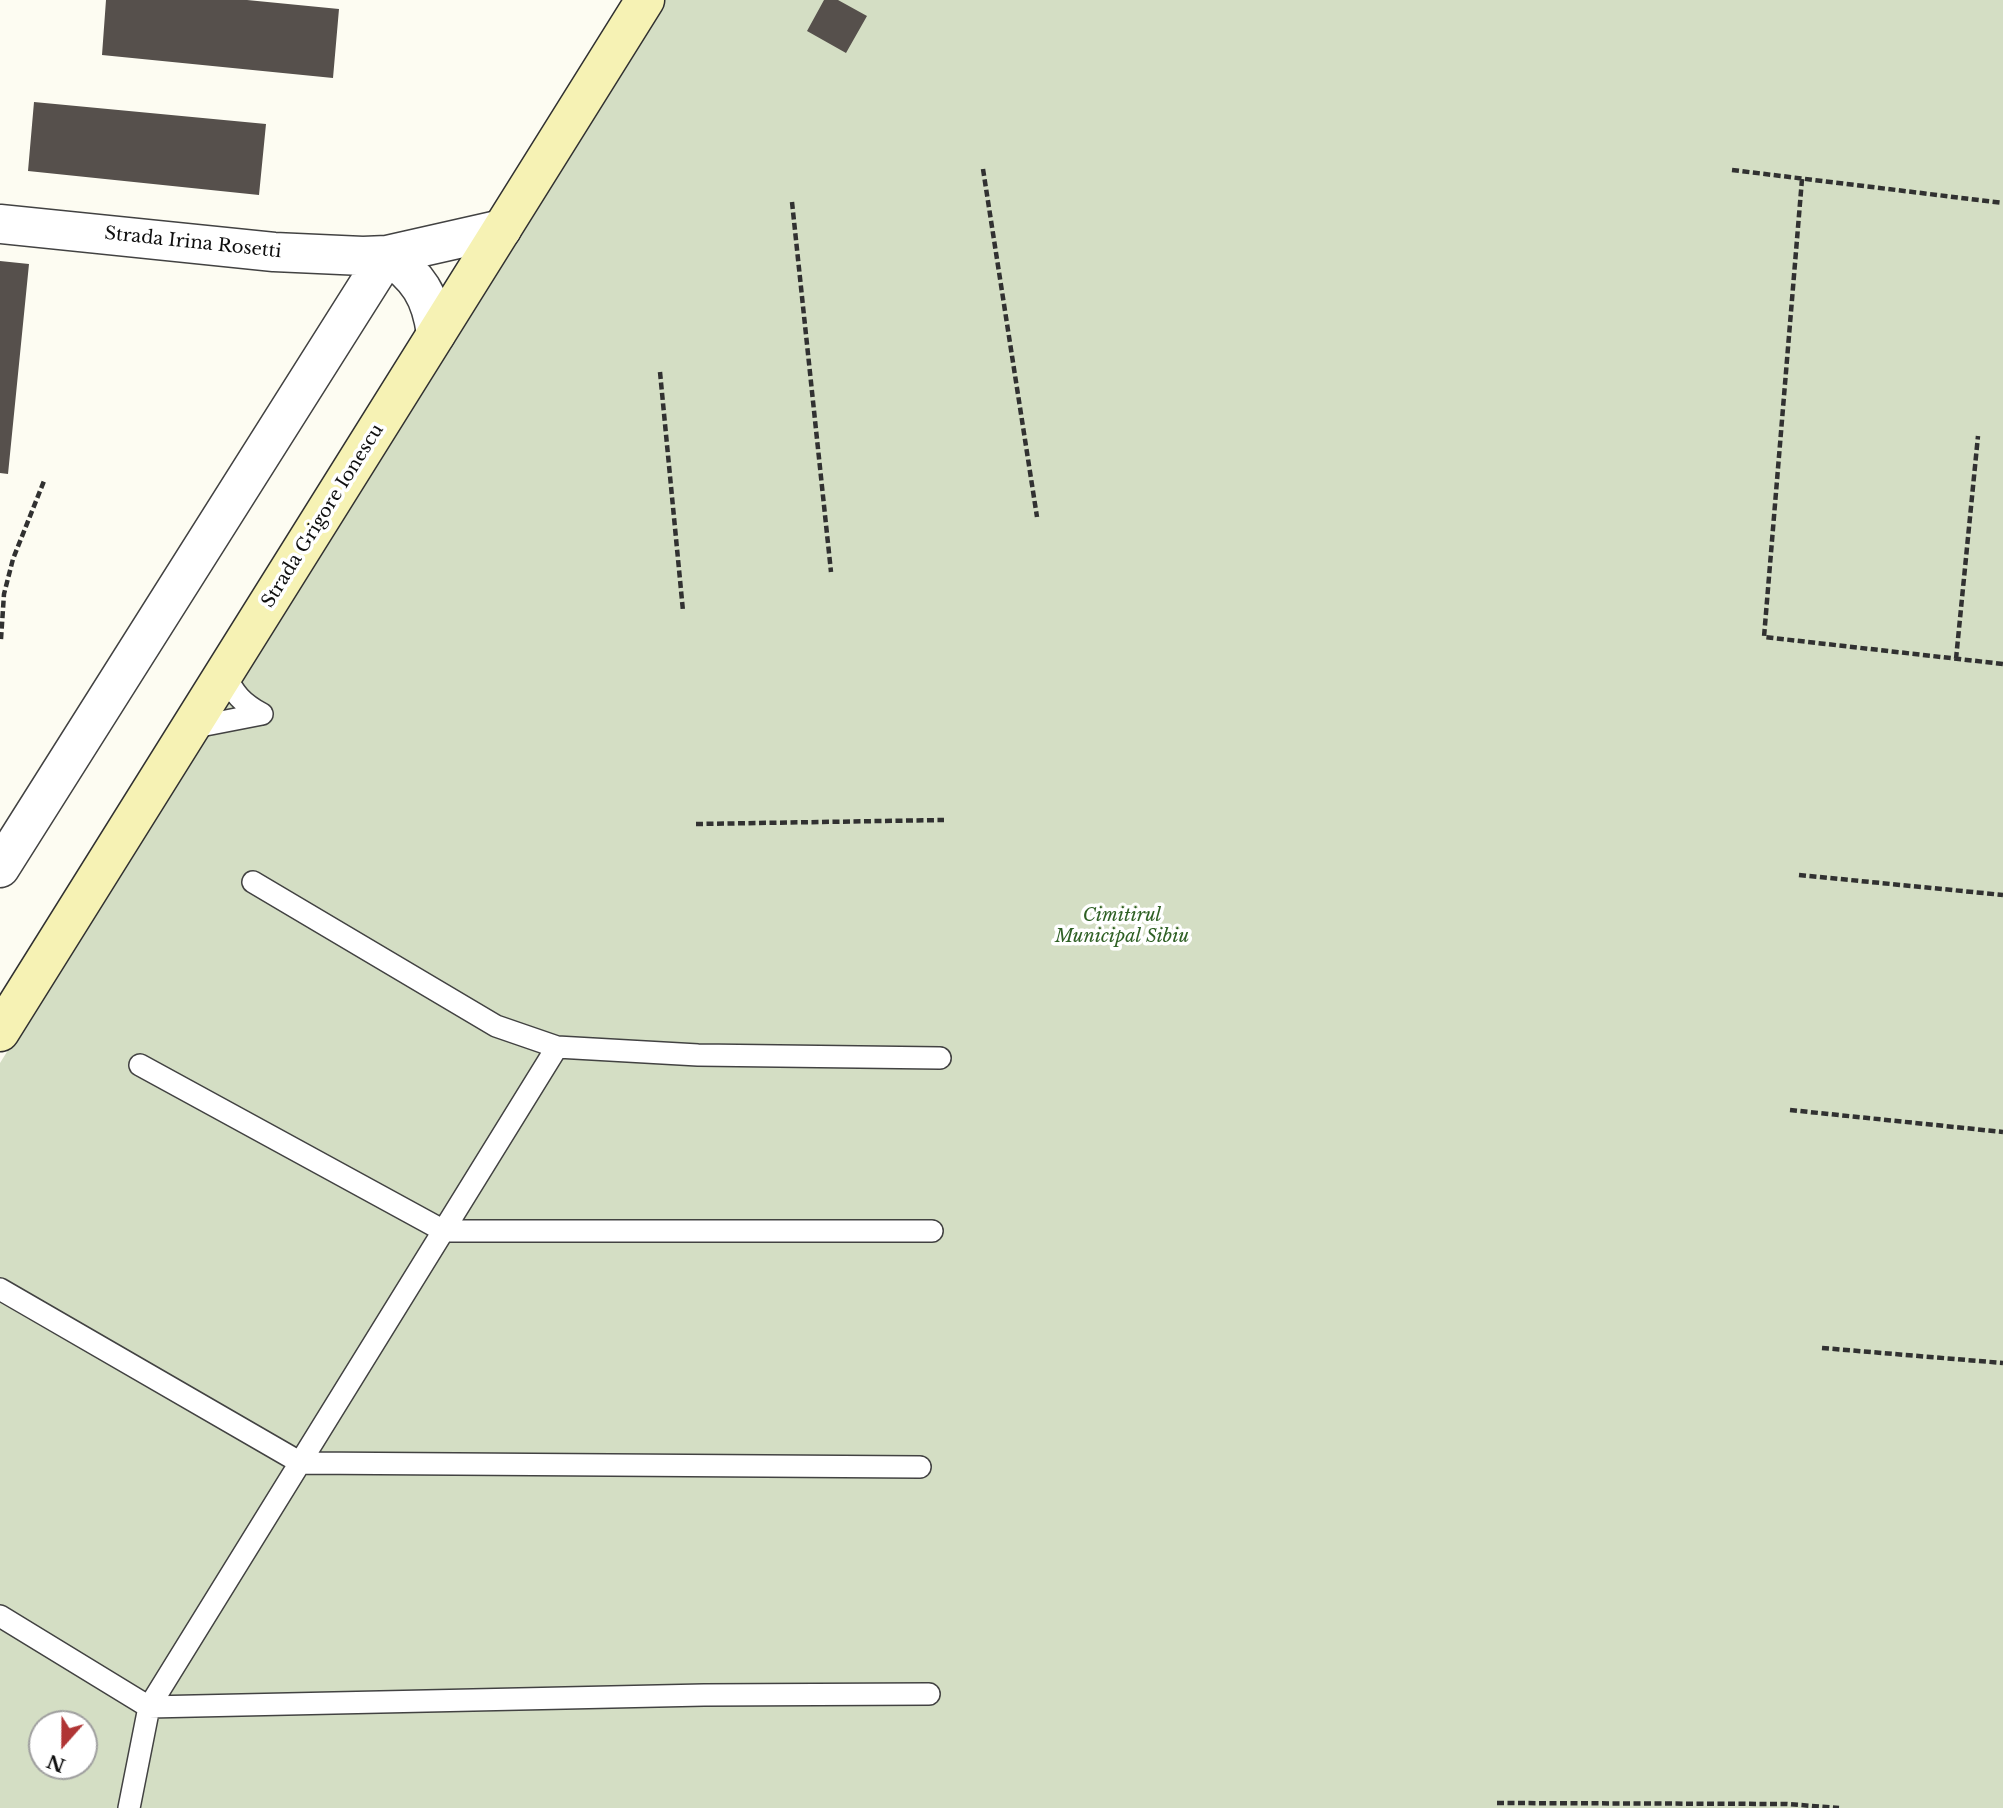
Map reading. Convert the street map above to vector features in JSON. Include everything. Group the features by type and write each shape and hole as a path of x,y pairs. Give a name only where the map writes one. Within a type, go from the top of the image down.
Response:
{"main road":[{"name":"Strada Grigore Ionescu","path":"0,1032 645,0"}],"street":[{"name":"Strada Irina Rosetti","path":"0,224 274,252 387,255 502,229"},
{"path":"0,868 17,812 387,255 408,269 425,292 433,313 436,334"}],"lane":[{"path":"190,728 262,714 244,704 233,692 224,673"},
{"path":"253,882 496,1026 557,1047 698,1055 940,1058"},
{"path":"130,1808 149,1707 557,1047"},
{"path":"140,1065 444,1231 932,1231"},
{"path":"0,1289 301,1463 920,1467"},
{"path":"0,1616 149,1707 929,1693"}],"path":[{"path":"983,169 1037,517"},
{"path":"1732,170 2003,203"},
{"path":"1802,179 1763,637 2003,664"},
{"path":"792,202 831,572"},
{"path":"660,372 683,611"},
{"path":"1956,659 1978,436"},
{"path":"1,639 4,594 13,559 44,481"},
{"path":"696,824 944,820"},
{"path":"1799,875 2003,895"},
{"path":"1790,1110 2003,1132"},
{"path":"1822,1348 2003,1363"},
{"path":"1497,1802 1787,1804 1839,1808"}],"green space":[{"name":"Cimitirul Municipal Sibiu","path":"656,0 2003,0 2003,1808 0,1808 0,1063 205,737"}],"building":[{"path":"106,0 247,0 339,9 333,78 102,55"},
{"path":"824,0 838,0 867,16 846,53 807,31"},
{"path":"34,102 266,124 259,195 28,171"},
{"path":"0,261 29,264 8,474 0,473"}]}
